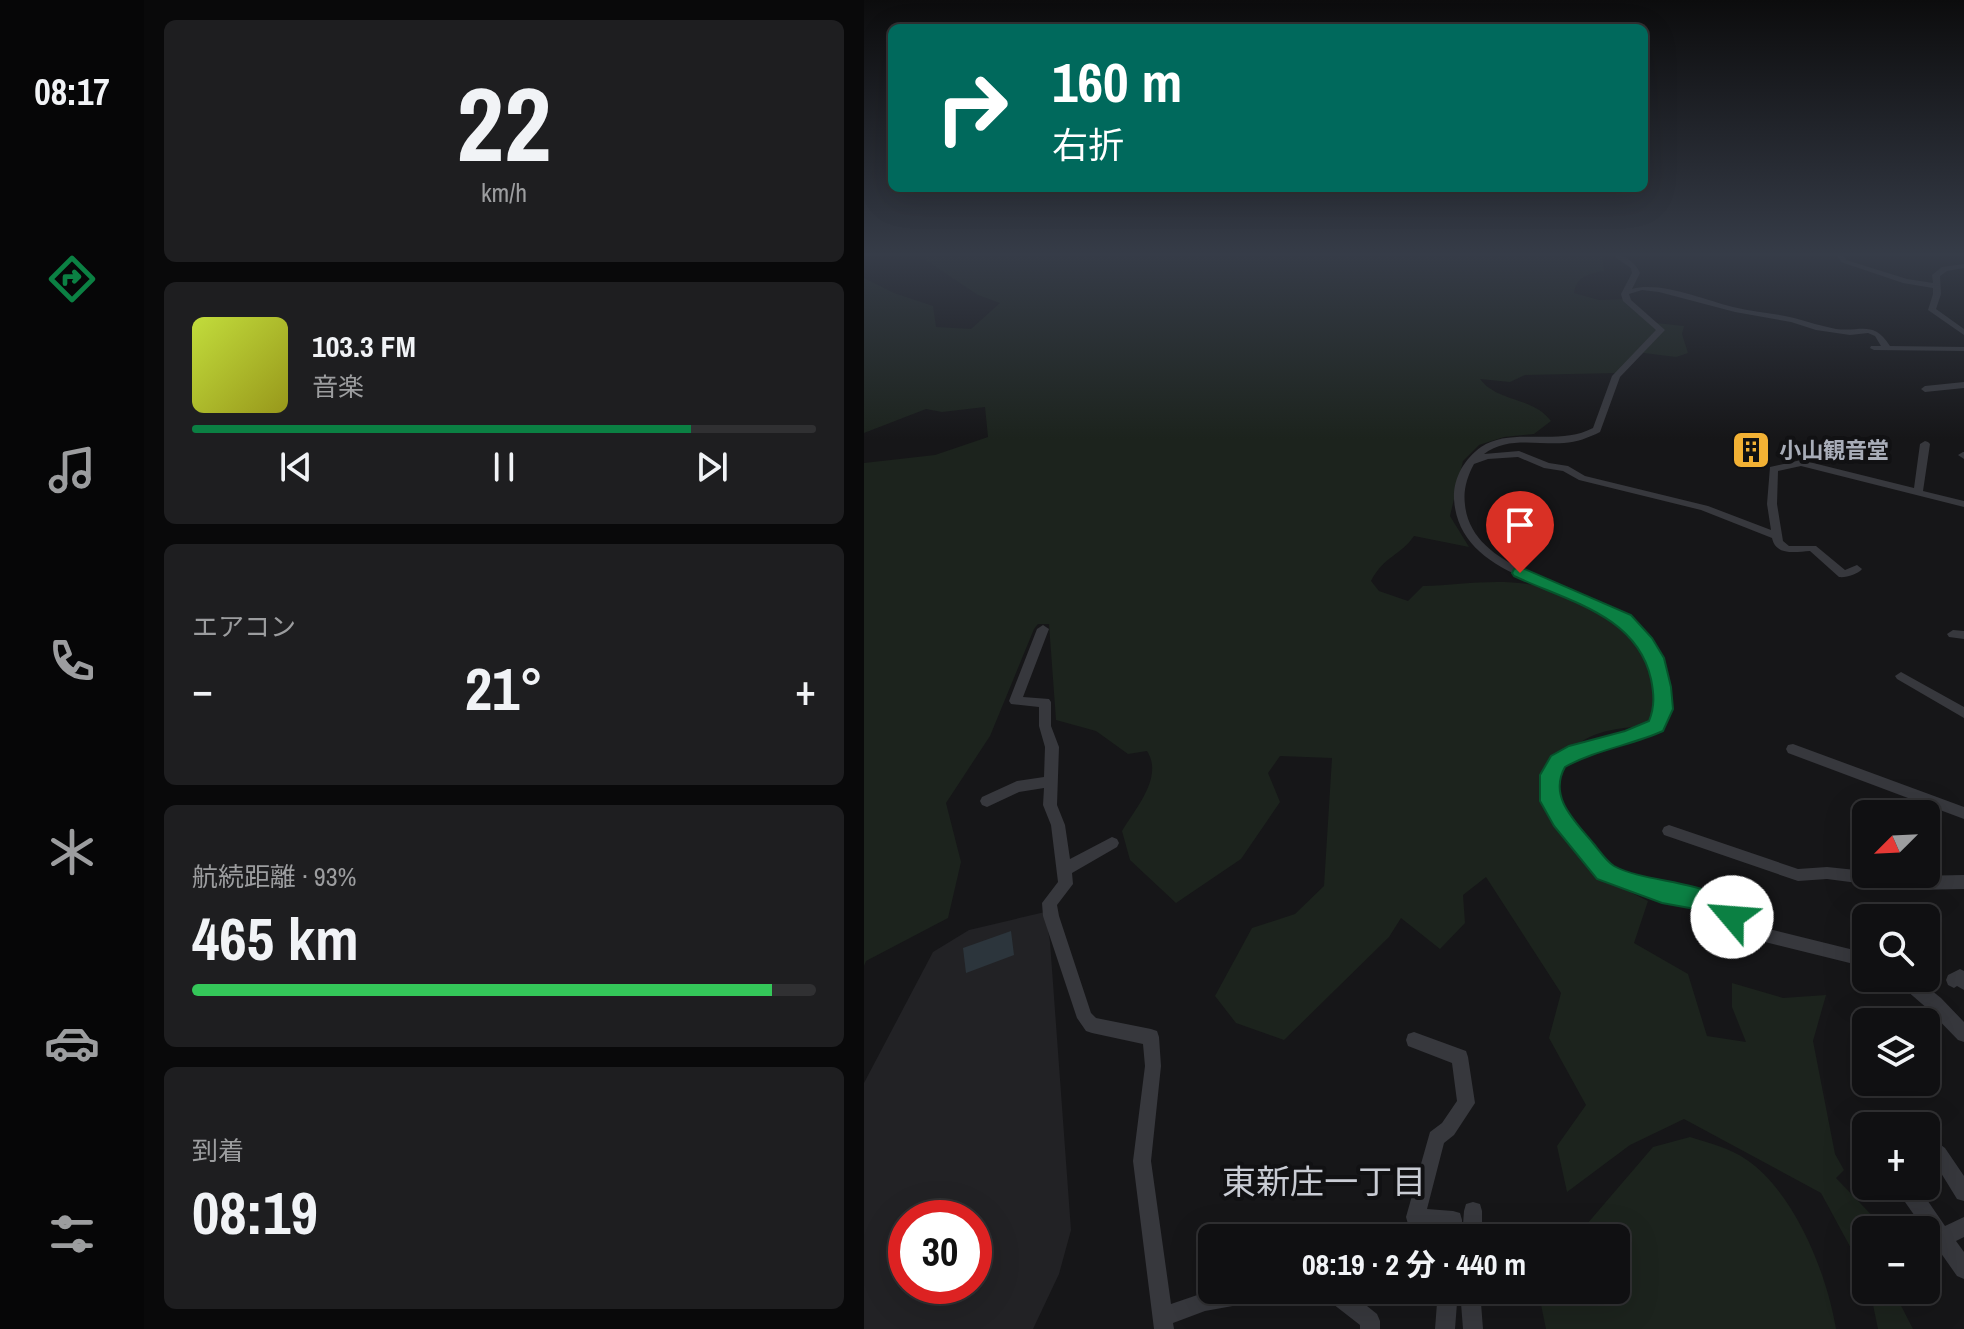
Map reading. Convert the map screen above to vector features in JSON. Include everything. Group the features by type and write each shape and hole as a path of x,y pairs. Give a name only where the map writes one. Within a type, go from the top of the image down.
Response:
{"street":[{"path":"1643,315 1661,330 1616,376 1597,430 1574,438 1498,444 1477,453 1470,462 1458,505 1460,519 1477,542 1520,573 1625,620 1655,658 1664,709 1657,726 1629,738 1564,757 1550,775 1551,801 1592,860 1604,872 1662,892 1711,901 1753,932 1852,957"},
{"path":"1764,315 1816,328 1850,333 1869,331 1878,334 1887,348"},
{"path":"1939,315 1964,333"},
{"path":"1874,348 1964,349"},
{"path":"1925,389 1964,385"},
{"path":"1918,492 1925,444"},
{"path":"1470,462 1507,454 1530,457 1547,466 1565,468 1582,478 1704,508 1774,535"},
{"path":"1857,569 1843,574 1812,548 1787,549 1778,543 1774,535 1773,469 1780,465 1801,463 1964,504"},
{"path":"1043,629 1015,701 1045,702 1045,726 1052,747 1050,805 1058,825 1066,884 1049,903 1051,916 1085,1018 1092,1025 1151,1037 1154,1049 1142,1161 1162,1325 1200,1304"},
{"path":"1901,676 1964,713"},
{"path":"1793,749 1963,808"},
{"path":"987,801 1017,787 1051,781"},
{"path":"1669,831 1798,875 1827,873 1928,884 1964,882"},
{"path":"1063,870 1112,843"},
{"path":"1921,992 1964,1034"},
{"path":"1414,1040 1460,1057 1466,1103 1448,1129 1436,1138 1415,1217 1453,1220 1453,1224"},
{"path":"1940,1156 1964,1192"},
{"path":"1915,1200 1964,1269"},
{"path":"1473,1211 1473,1224"},
{"path":"1942,1239 1964,1226"},
{"path":"1351,1304 1370,1321 1370,1329"},
{"path":"1445,1329 1447,1304"},
{"path":"1471,1304 1473,1329"}],"shaded area":[{"path":"864,315 934,315 936,327 971,329 987,315 1646,315 1656,323 1684,326 1682,334 1688,353 1676,357 1636,352 1617,373 1525,375 1510,382 1480,379 1496,392 1535,408 1551,421 1534,434 1504,437 1479,445 1463,461 1450,516 1469,547 1414,536 1381,566 1371,581 1379,591 1408,601 1423,586 1492,582 1533,585 1561,593 1610,616 1637,635 1645,645 1660,705 1648,726 1602,732 1569,750 1544,773 1543,807 1600,877 1648,901 1634,943 1688,974 1707,1036 1746,1042 1732,1007 1732,983 1783,998 1826,995 1813,1041 1835,1154 1844,1170 1836,1178 1852,1195 1852,1200 1857,1200 1873,1216 1852,1216 1852,1250 1821,1193 1684,1119 1630,1145 1567,1192 1557,1146 1586,1105 1549,1038 1561,993 1486,877 1463,895 1465,923 1440,949 1401,918 1389,937 1284,1040 1236,1023 1215,996 1252,928 1295,914 1324,886 1332,758 1280,756 1268,773 1280,802 1241,859 1176,903 1130,860 1122,831 1150,782 1152,771 1147,751 1128,754 1096,731 1056,720 1049,624 1038,624 1034,629 990,736 946,803 961,862 948,918 866,961 864,966 864,463 935,455 988,437 985,407 942,412 926,409 864,433"},
{"path":"1045,912 1050,942 1071,1230 1059,1274 1033,1329 864,1329 864,1083 933,952 969,930"},
{"path":"1011,931 1014,955 966,973 963,948"},
{"path":"1690,1137 1740,1156 1764,1174 1794,1213 1806,1236 1825,1284 1836,1329 1546,1329 1541,1304 1630,1304 1630,1224 1587,1224 1653,1147"},
{"path":"1873,1304 1900,1304 1913,1329 1878,1329"}],"place":[{"name":"小山観音堂","path":"1751,450"}],"district":[{"name":"東新庄一丁目","path":"1324,1182"}],"route":[{"path":"1520,573 1625,620 1636,630 1655,658 1662,687 1664,709 1657,726 1629,738 1576,752 1558,762 1550,775 1549,788 1551,801 1561,820 1604,872 1662,892 1711,901 1732,917"}]}
